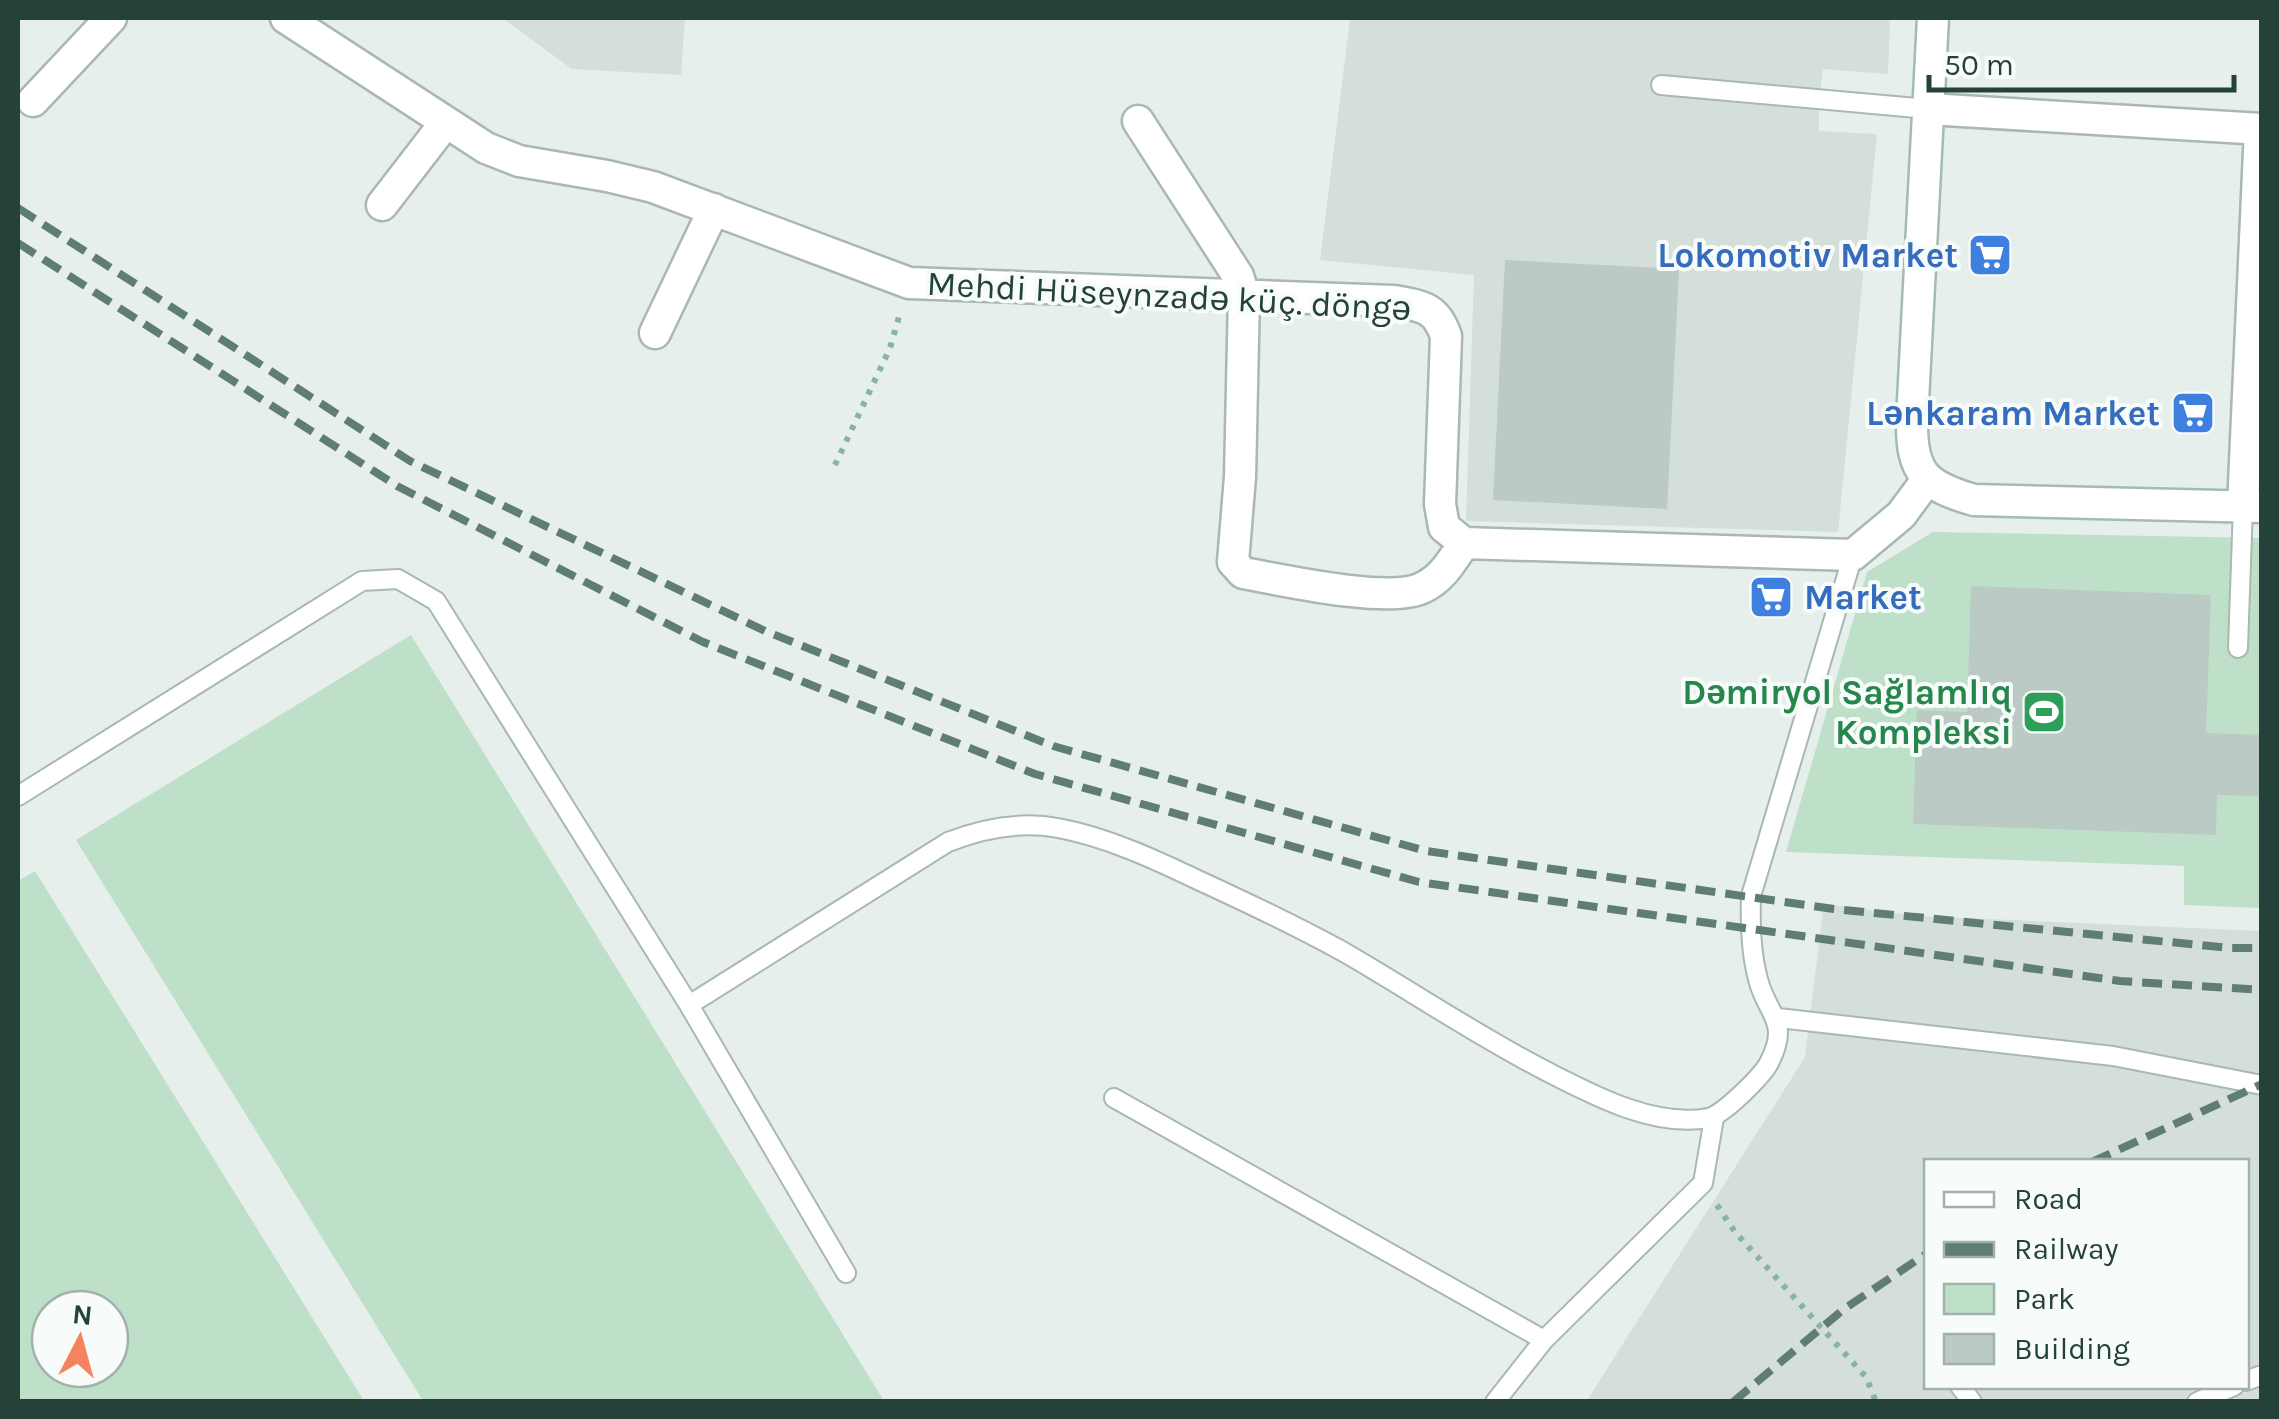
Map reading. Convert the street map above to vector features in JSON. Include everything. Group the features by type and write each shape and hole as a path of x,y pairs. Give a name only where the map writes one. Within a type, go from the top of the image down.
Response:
{"street":[{"path":"34,101 111,18"},
{"name":"Mehdi Hüseynzadə küç. döngə","path":"286,18 486,148 519,161 608,176 714,209 909,282 1394,301 1422,306 1440,318 1446,336 1440,504 1444,528 1464,543"},
{"path":"1928,110 2261,129 2252,506 1974,500 1946,492 1927,480 1916,464 1911,442 1928,110 1933,18"},
{"path":"1138,121 1238,276 1244,294 1240,477 1233,562 1242,573 1388,595 1420,590 1443,574 1464,543 1852,555 1901,515 1927,480"},
{"path":"382,205 446,122"},
{"path":"654,333 714,209"}],"lane":[{"path":"1660,86 1928,110"},
{"path":"2238,648 2252,506"},
{"path":"1494,1402 1544,1340 1703,1183 1714,1118 1768,1065 1778,1018 1760,986 1750,927 1751,896 1852,555"},
{"path":"18,796 362,580 398,579 436,601 689,1005 846,1272"},
{"path":"689,1005 948,842 980,830 1023,825 1057,828 1168,866 1272,914 1345,953 1501,1048 1568,1082 1624,1106 1652,1113 1689,1120 1714,1118"},
{"path":"1778,1018 2113,1056 2262,1086"},
{"path":"1114,1098 1544,1340"},
{"path":"2197,1402 2227,1389"}],"path":[{"path":"835,465 890,348 909,282"},
{"path":"1703,1183 1735,1232 1866,1377 1876,1402"}],"shaded area":[{"path":"502,18 685,18 681,75 572,69"},
{"path":"1350,18 1890,18 1888,74 1823,69 1819,101 1819,131 1877,134 1838,532 1466,521 1474,275 1320,260"},
{"path":"1824,904 1919,916 2261,931 2261,1401 1586,1402 1805,1057"}],"green space":[{"name":"Dəmiryol Sağlamlıq Kompleksi","path":"1933,532 2261,538 2261,908 2184,905 2184,866 1786,852 1867,572"},
{"path":"411,635 884,1401 423,1401 76,840"},
{"path":"35,871 364,1401 18,1401 18,881"}],"building":[{"path":"1505,260 1679,269 1667,509 1493,500"},
{"path":"1971,586 2211,595 2206,733 2262,735 2262,796 2217,795 2216,835 1913,824 1917,710 1967,712"}],"railway":[{"path":"18,208 410,461 765,631 1053,746 1426,851 1834,909 2262,948"},
{"path":"18,243 397,486 703,642 1035,774 1419,882 2120,981 2262,990"},
{"path":"2099,1159 2262,1084"},
{"path":"1733,1402 1844,1309 1924,1255"}],"place":[{"name":"Lokomotiv Market","path":"1990,255"},
{"name":"Lənkaram Market","path":"2193,413"},
{"name":"Market","path":"1771,597"},
{"name":"Dəmiryol Sağlamlıq Kompleksi","path":"2044,712"}]}
